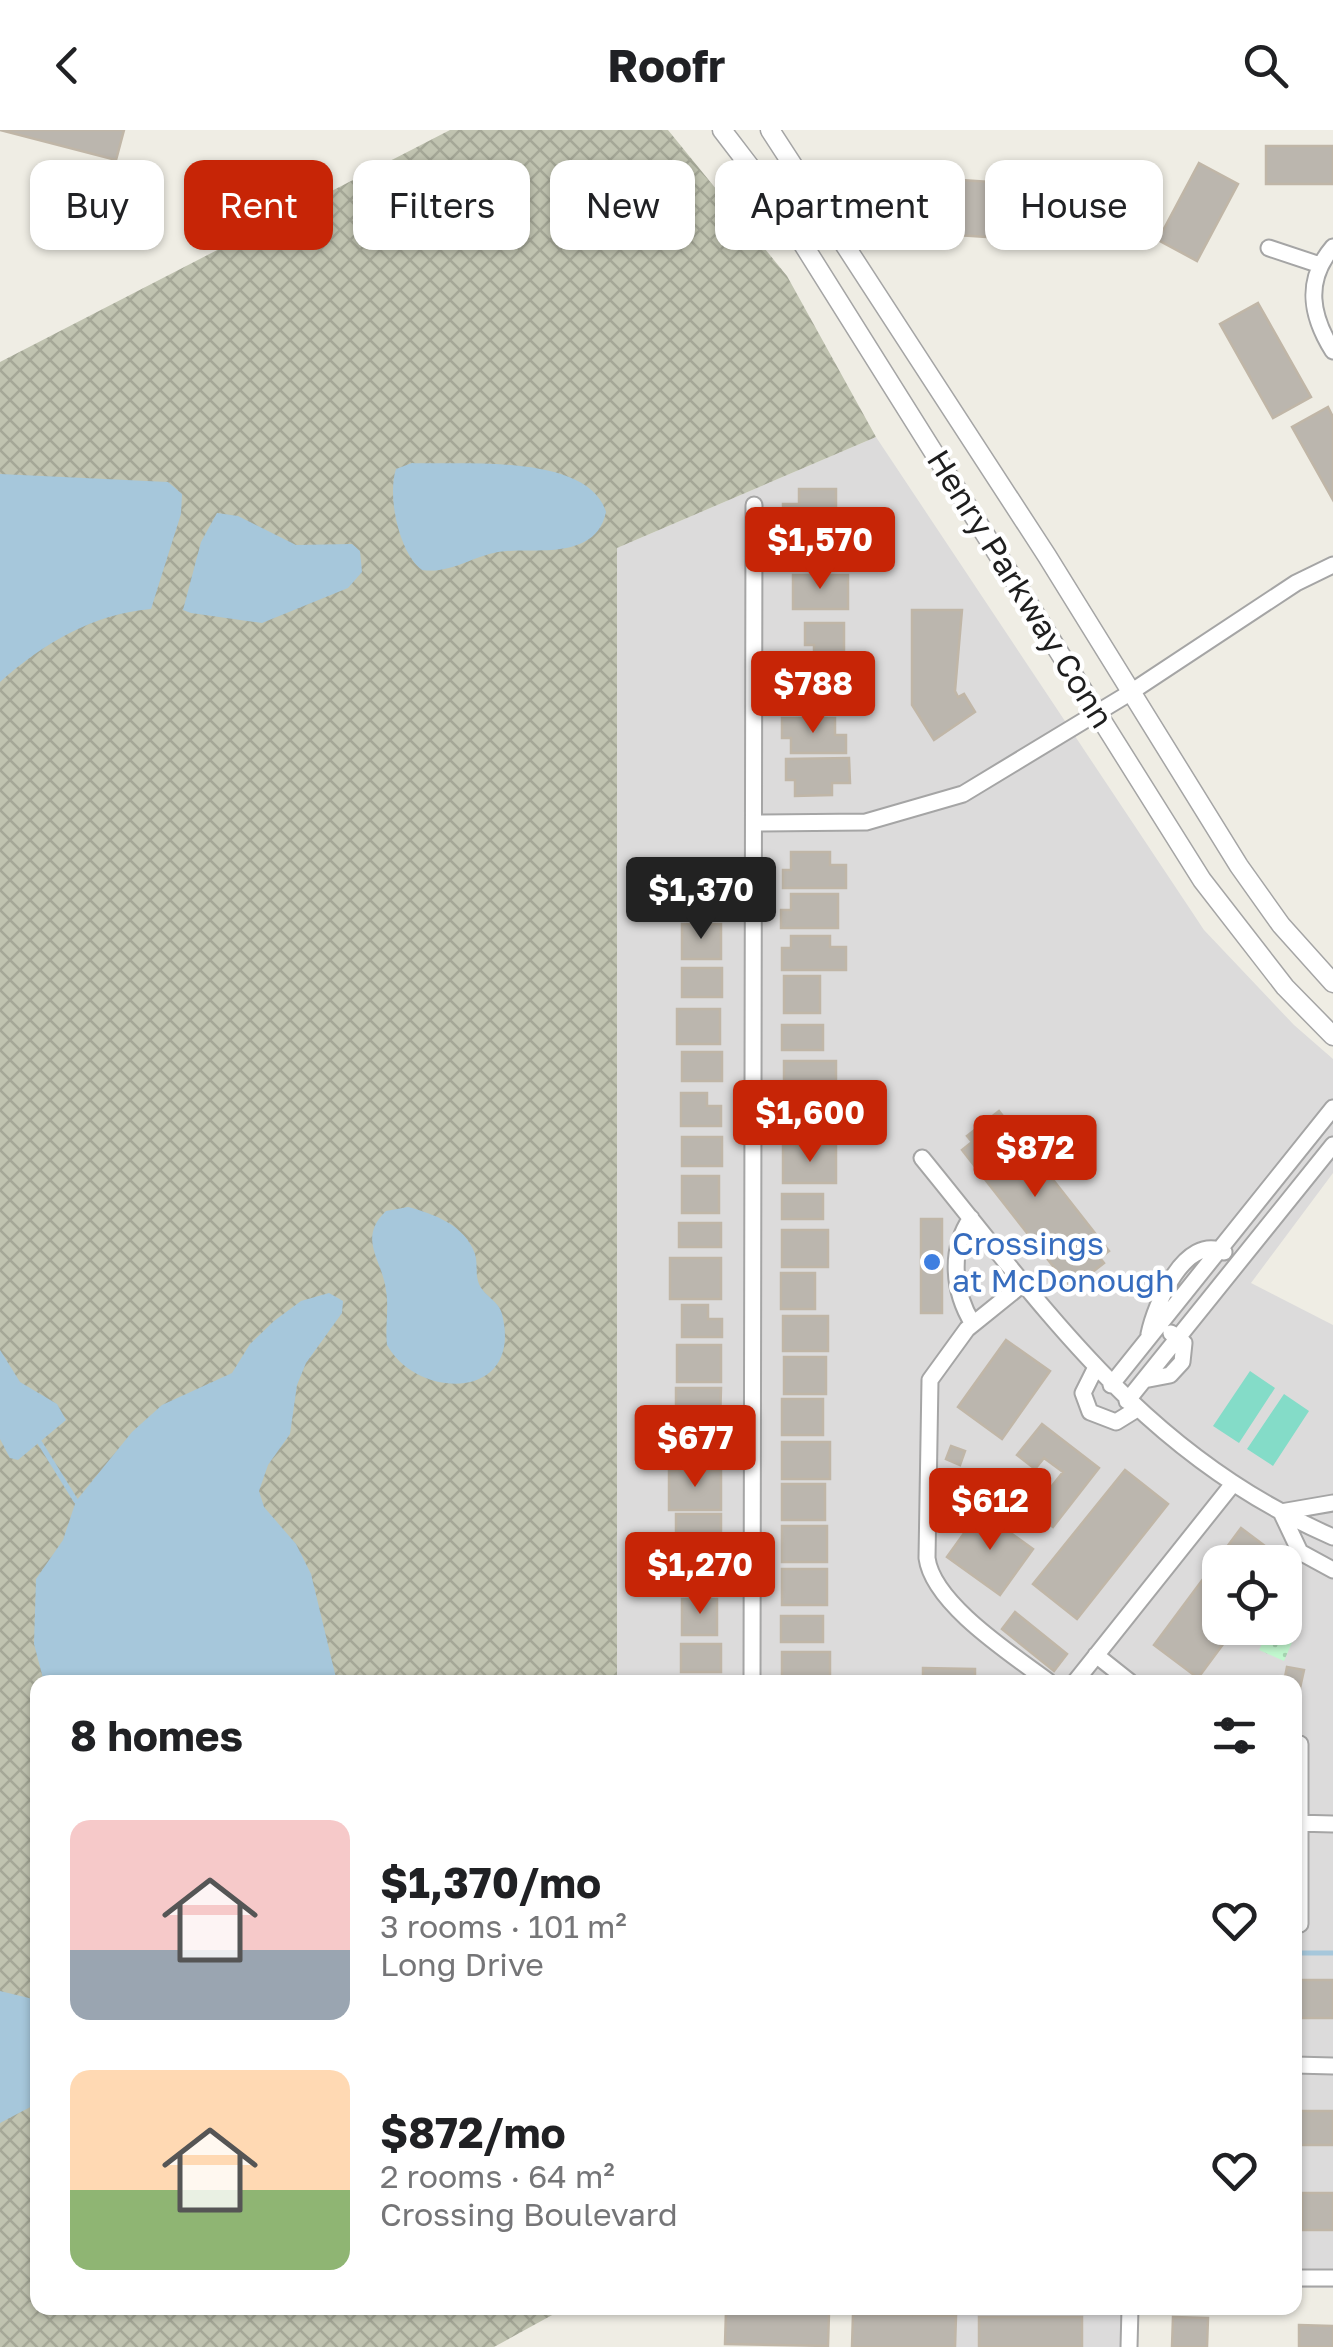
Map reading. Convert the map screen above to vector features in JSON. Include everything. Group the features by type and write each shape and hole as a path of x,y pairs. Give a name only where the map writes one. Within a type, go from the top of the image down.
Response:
{"street":[{"name":"Henry Parkway Conn","path":"722,130 774,198 1097,713 1243,937 1333,1036"},
{"name":"Henry Parkway Conn","path":"770,130 1046,556 1238,866 1281,925 1333,983"},
{"path":"1333,247 1320,266 1314,285 1314,311 1333,350"},
{"path":"1269,248 1320,266"},
{"path":"752,1675 757,823 754,504"},
{"path":"757,823 866,822 938,805 963,794 1128,694 1296,583 1333,564"},
{"path":"1111,1385 1333,1108"},
{"path":"1177,1337 1333,1145"},
{"path":"922,1158 1095,1369 1174,1444 1232,1485 1333,1537"},
{"path":"1283,1171 1300,1186"},
{"path":"971,1218 958,1244 958,1292 973,1324"},
{"path":"1220,1248 1237,1262"},
{"path":"1148,1338 1155,1303 1171,1280 1194,1254 1220,1248"},
{"path":"1171,1280 1204,1303"},
{"path":"1024,1283 973,1324 944,1355 930,1380 928,1568 944,1596 1029,1675"},
{"path":"1095,1369 1084,1393 1090,1412 1116,1422 1132,1405 1144,1380 1161,1378 1178,1369 1185,1349 1160,1324"},
{"path":"1080,1675 1232,1485"},
{"path":"1281,1512 1333,1503"},
{"path":"1281,1512 1300,1552 1333,1570"},
{"path":"1096,1655 1121,1675"},
{"path":"1302,1823 1333,1824"},
{"path":"1302,2064 1333,2066"},
{"path":"1302,2278 1333,2278"},
{"path":"1129,2347 1130,2315"}],"shaded area":[{"path":"450,130 668,130 692,160 550,160 550,250 695,250 695,163 715,188 715,250 766,250 787,276 876,437 617,548 617,1675 30,1675 30,2315 552,2315 494,2347 0,2347 0,362 217,250 333,250 333,190 353,180 353,250 530,250 530,160 392,160"},
{"path":"876,437 1204,930 1294,1025 1333,1059 1333,1173 1251,1283 1333,1325 1333,2288 1302,2288 1302,1675 617,1675 617,548"},
{"path":"412,463 491,464 550,471 595,493 605,517 595,534 574,546 498,552 451,567 422,570 401,538 394,508 396,469"},
{"path":"0,474 168,482 182,494 181,514 151,609 109,617 70,633 0,682"},
{"path":"217,513 238,516 296,545 352,544 360,551 362,572 348,588 262,623 183,610 201,542"},
{"path":"408,1207 438,1217 464,1235 475,1254 479,1284 500,1309 505,1343 498,1363 483,1377 464,1383 443,1383 421,1376 402,1363 387,1345 387,1297 373,1231 386,1211"},
{"path":"329,1293 343,1301 342,1313 306,1363 297,1385 290,1434 268,1465 259,1491 264,1507 296,1544 311,1574 335,1675 42,1675 34,1644 36,1579 63,1540 76,1501 132,1432 162,1405 232,1373 250,1344 301,1301"},
{"path":"0,1350 20,1382 57,1404 66,1420 18,1460 10,1458 0,1439"},
{"path":"1250,1371 1275,1388 1239,1443 1213,1426"},
{"path":"1284,1394 1309,1411 1273,1466 1247,1449"},
{"path":"0,1991 30,1998 30,2107 0,2123"},
{"path":"889,2315 1123,2315 1123,2347 889,2347"}],"green space":[{"path":"1261,1645 1291,1645 1284,1661 1259,1650"}],"building":[{"path":"0,130 124,130 116,160"},
{"path":"1266,146 1333,146 1333,184 1266,184"},
{"path":"1199,163 1238,184 1197,261 1163,243 1163,231"},
{"path":"965,180 985,182 985,237 965,236"},
{"path":"1258,303 1311,397 1273,418 1220,324"},
{"path":"1328,407 1333,417 1333,500 1292,427"},
{"path":"799,489 836,489 836,524 783,524 783,504 799,504"},
{"path":"787,529 818,529 818,565 787,565"},
{"path":"793,575 848,575 848,609 793,609"},
{"path":"912,610 962,610 955,691 958,697 964,694 975,712 934,740 912,705"},
{"path":"805,623 844,623 844,658 814,658 814,645 805,645"},
{"path":"804,679 851,679 851,711 789,711 789,691 804,691"},
{"path":"782,718 835,718 835,735 846,735 846,753 791,753 791,738 782,738"},
{"path":"849,758 850,783 832,783 832,795 795,796 795,780 786,780 786,759"},
{"path":"791,852 830,852 830,865 846,865 846,888 783,888 783,870 791,870"},
{"path":"676,881 720,881 720,917 676,917"},
{"path":"791,894 838,894 838,928 781,928 781,910 791,910"},
{"path":"682,924 721,924 721,959 682,959"},
{"path":"791,936 830,936 830,947 846,947 846,970 782,970 782,948 791,948"},
{"path":"682,968 722,968 722,997 682,997"},
{"path":"784,976 820,976 820,1013 784,1013"},
{"path":"677,1009 720,1009 720,1044 677,1044"},
{"path":"782,1025 823,1025 823,1050 782,1050"},
{"path":"682,1052 722,1052 722,1081 682,1081"},
{"path":"784,1061 836,1061 836,1099 784,1099"},
{"path":"681,1093 707,1093 707,1106 721,1106 721,1126 681,1126"},
{"path":"782,1109 823,1109 823,1135 782,1135"},
{"path":"999,1111 1109,1251 1100,1258 1104,1263 1071,1289 962,1150 972,1142 967,1136"},
{"path":"682,1137 722,1137 722,1166 682,1166"},
{"path":"783,1146 836,1146 836,1183 783,1183"},
{"path":"682,1176 719,1176 719,1213 682,1213"},
{"path":"782,1194 823,1194 823,1219 782,1219"},
{"path":"921,1219 942,1219 942,1313 921,1313"},
{"path":"679,1223 721,1223 721,1247 679,1247"},
{"path":"782,1230 828,1230 828,1267 782,1267"},
{"path":"670,1258 721,1258 721,1299 670,1299"},
{"path":"781,1273 815,1273 815,1309 781,1309"},
{"path":"682,1305 708,1305 708,1319 722,1319 722,1337 682,1337"},
{"path":"783,1316 828,1316 828,1351 783,1351"},
{"path":"1006,1340 1050,1371 1002,1439 958,1407"},
{"path":"677,1345 721,1345 721,1382 677,1382"},
{"path":"784,1357 826,1357 826,1394 784,1394"},
{"path":"676,1388 721,1388 720,1424 676,1424"},
{"path":"782,1399 823,1399 823,1435 782,1435"},
{"path":"1042,1424 1099,1468 1053,1527 1032,1511 1063,1472 1044,1458 1035,1469 1017,1455"},
{"path":"688,1430 722,1430 722,1466 688,1466"},
{"path":"782,1442 830,1442 830,1479 782,1479"},
{"path":"951,1446 965,1451 960,1465 946,1459"},
{"path":"1125,1470 1168,1504 1077,1619 1033,1584"},
{"path":"669,1471 721,1471 721,1510 669,1510"},
{"path":"782,1484 825,1484 825,1520 782,1520"},
{"path":"980,1511 1033,1549 1000,1595 947,1557"},
{"path":"676,1514 721,1514 721,1551 676,1551"},
{"path":"782,1526 827,1526 827,1562 782,1562"},
{"path":"1241,1528 1264,1545 1228,1545"},
{"path":"680,1558 707,1558 707,1573 720,1573 720,1591 680,1591"},
{"path":"782,1569 827,1569 827,1605 782,1605"},
{"path":"1202,1580 1202,1645 1222,1645 1200,1675 1194,1675 1154,1645"},
{"path":"682,1599 717,1599 717,1635 682,1635"},
{"path":"1015,1612 1067,1654 1054,1671 1002,1629"},
{"path":"781,1616 823,1616 823,1642 781,1642"},
{"path":"681,1644 721,1644 721,1672 681,1672"},
{"path":"782,1652 830,1652 830,1675 782,1675"},
{"path":"1287,1667 1304,1670 1302,1679 1302,1675 1285,1675"},
{"path":"923,1668 975,1669 975,1675 923,1675"},
{"path":"1302,1980 1333,1980 1333,2018 1302,2018"},
{"path":"1302,2111 1333,2111 1333,2145 1302,2145"},
{"path":"1302,2193 1333,2193 1333,2230 1302,2230"},
{"path":"726,2315 829,2315 828,2346 725,2344"},
{"path":"853,2315 956,2316 955,2347 852,2347"},
{"path":"979,2317 1082,2317 1082,2347 979,2347"},
{"path":"1173,2317 1208,2318 1207,2347 1172,2347"},
{"path":"1299,2325 1333,2326 1333,2347 1299,2347"}],"waterway":[{"path":"40,1443 76,1501"},
{"path":"1302,1953 1333,1953"}],"place":[{"name":"Crossings at McDonough","path":"932,1262"}]}
